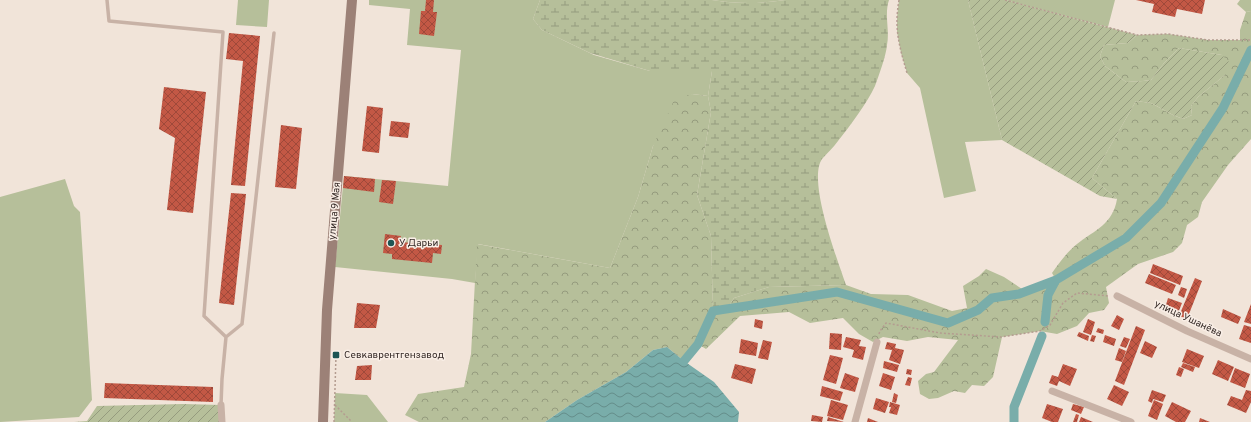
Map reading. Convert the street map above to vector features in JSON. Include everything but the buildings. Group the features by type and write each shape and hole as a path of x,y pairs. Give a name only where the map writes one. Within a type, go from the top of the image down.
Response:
{"street":[{"name":"улица 9 Мая","path":"323,422 327,310 352,0"},
{"name":"улица Ушанёва","path":"1117,296 1187,331 1251,359"},
{"path":"855,422 877,342"},
{"path":"1052,391 1131,422"},
{"path":"221,405 222,422"}],"lane":[{"path":"107,0 109,21 223,32 204,316 226,337"},
{"path":"221,405 226,337 242,324 274,33"}],"path":[{"path":"899,0 897,32 907,73"},
{"path":"1005,0 1137,35 1168,34 1208,40 1251,40"},
{"path":"877,342 880,331 886,323 940,333 1001,337 1040,331 1050,325 1063,303 1077,293 1117,296"},
{"path":"334,422 336,355"},
{"path":"335,406 352,422"}],"green space":[{"path":"238,0 269,0 267,27 236,25"},
{"path":"369,0 540,0 533,19 542,30 594,55 650,71 712,71 708,96 692,94 653,146 638,197 610,268 478,244 475,283 452,279 335,267 344,176 448,186 461,50 407,45 410,9 369,5"},
{"path":"540,0 712,0 748,3 785,0 889,0 887,11 888,39 882,66 875,86 868,100 853,121 836,144 822,159 818,170 818,185 825,221 846,285 769,287 734,298 730,304 713,311 711,236 697,195 711,112 708,96 712,71 650,71 590,53 542,30 533,19"},
{"path":"712,0 785,0 748,3"},
{"path":"899,0 968,0 1002,140 965,142 976,191 944,198 920,88 907,73 901,53 897,32"},
{"path":"968,0 1005,0 1137,35 1128,43 1104,45 1100,56 1105,66 1126,82 1151,80 1164,63 1179,48 1222,55 1230,63 1225,75 1198,97 1191,106 1192,115 1183,119 1151,103 1136,101 1092,178 1117,199 1100,196 1002,140"},
{"path":"1005,0 1115,0 1108,27"},
{"path":"1240,0 1251,0 1251,11 1246,12 1237,4"},
{"path":"1251,11 1251,139 1228,165 1202,202 1198,217 1187,225 1182,243 1173,252 1138,264 1106,287 1109,303 1104,310 1089,313 1077,326 1057,334 1040,331 1002,337 993,377 984,386 972,385 965,393 954,391 938,398 929,399 920,394 918,381 926,374 934,372 958,340 928,337 907,341 883,337 873,342 859,334 843,318 810,323 789,312 740,316 706,349 698,344 684,361 667,347 653,350 626,372 577,400 545,422 419,422 405,415 418,394 464,387 471,354 477,244 610,268 638,197 653,146 675,98 692,94 708,96 711,112 697,195 711,236 713,310 730,304 734,298 769,287 846,285 871,294 908,295 952,311 967,308 963,286 979,276 986,269 1004,277 1025,291 1056,280 1052,273 1063,258 1077,244 1102,226 1112,215 1117,199 1092,178 1136,101 1151,103 1183,119 1192,115 1191,106 1198,97 1225,75 1222,55 1179,48 1164,63 1151,80 1126,82 1105,66 1100,56 1104,45 1128,43 1137,35 1168,34 1208,40 1240,40 1240,30 1246,12"},
{"path":"65,179 74,206 80,212 92,400 79,417 0,422 0,197"},
{"path":"335,393 367,395 388,422 334,422"},
{"path":"183,404 221,405 222,422 74,422 87,421 97,406"}],"water":[{"path":"667,347 714,382 739,412 738,422 545,422 577,400 626,372 653,350"}],"waterway":[{"path":"684,361 698,344 713,311 837,292 948,323 978,310 992,298 1019,294 1056,280 1126,238 1161,203 1223,108 1251,50"},
{"path":"1045,322 1048,295 1056,280"},
{"path":"1014,422 1014,407 1042,336"}],"place":[{"name":"У Дарьи","path":"391,243"},
{"name":"Севкаврентгензавод","path":"336,355"}]}
